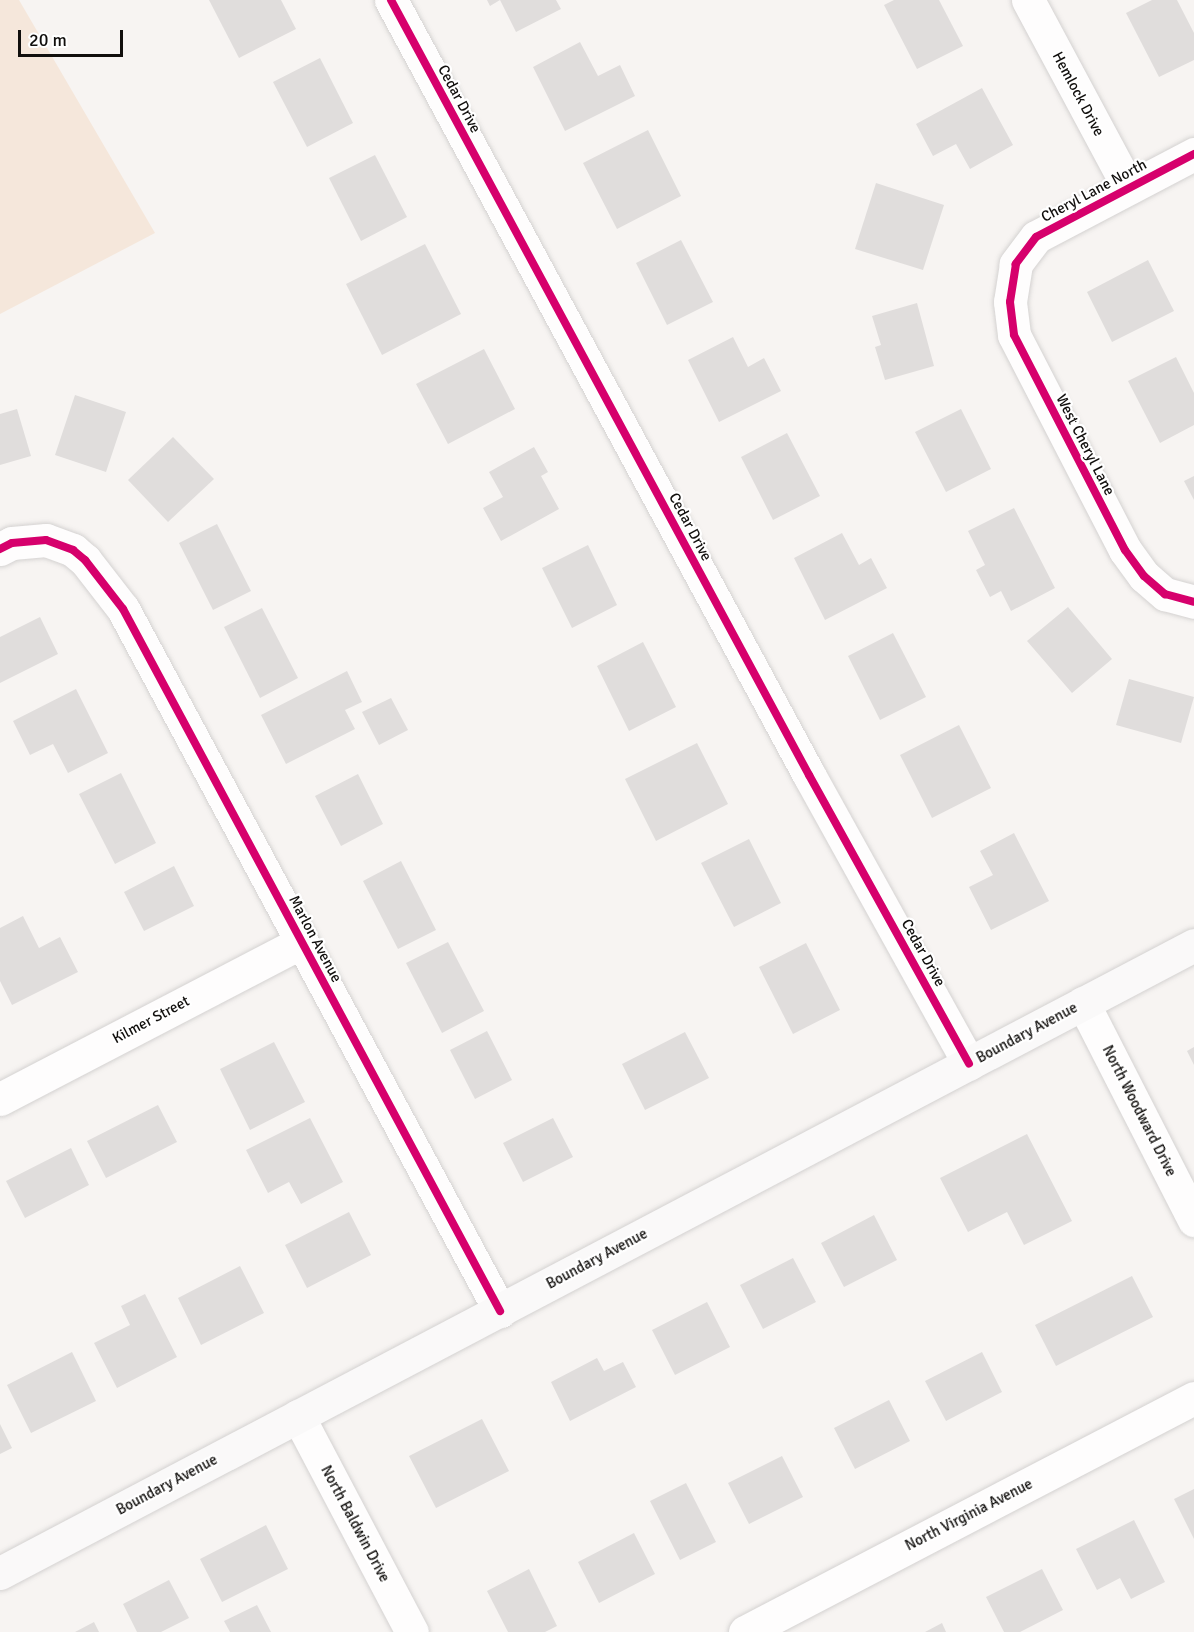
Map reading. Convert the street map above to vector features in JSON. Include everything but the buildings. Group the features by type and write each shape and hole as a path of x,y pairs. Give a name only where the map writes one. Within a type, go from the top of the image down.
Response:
{"main road":[{"name":"Boundary Avenue","path":"0,1573 1194,945"}],"street":[{"name":"Cedar Drive","path":"391,0 808,775 969,1064"},
{"name":"Hemlock Drive","path":"1028,0 1129,188"},
{"name":"Cheryl Lane North","path":"1016,264 1036,237 1194,154"},
{"name":"West Cheryl Lane","path":"1016,264 1010,302 1014,335 1073,454 1125,550 1144,576 1165,594 1194,602"},
{"name":"Marlon Avenue","path":"0,549 12,543 46,540 73,550 85,560 123,609 500,1311"},
{"name":"Kilmer Street","path":"0,1099 301,942"},
{"name":"North Woodward Drive","path":"1083,1003 1194,1220"},
{"name":"North Virginia Avenue","path":"744,1632 1194,1398"},
{"name":"North Baldwin Drive","path":"298,1416 412,1632"}],"shaded area":[{"path":"0,0 19,0 155,233 0,314"}],"cycle path":[{"path":"391,0 809,775 969,1064"},
{"path":"1194,154 1036,237 1016,264 1010,302 1014,335 1125,550 1144,576 1165,594 1194,602"},
{"path":"0,549 12,543 46,540 73,550 85,560 123,609 500,1311"}]}
